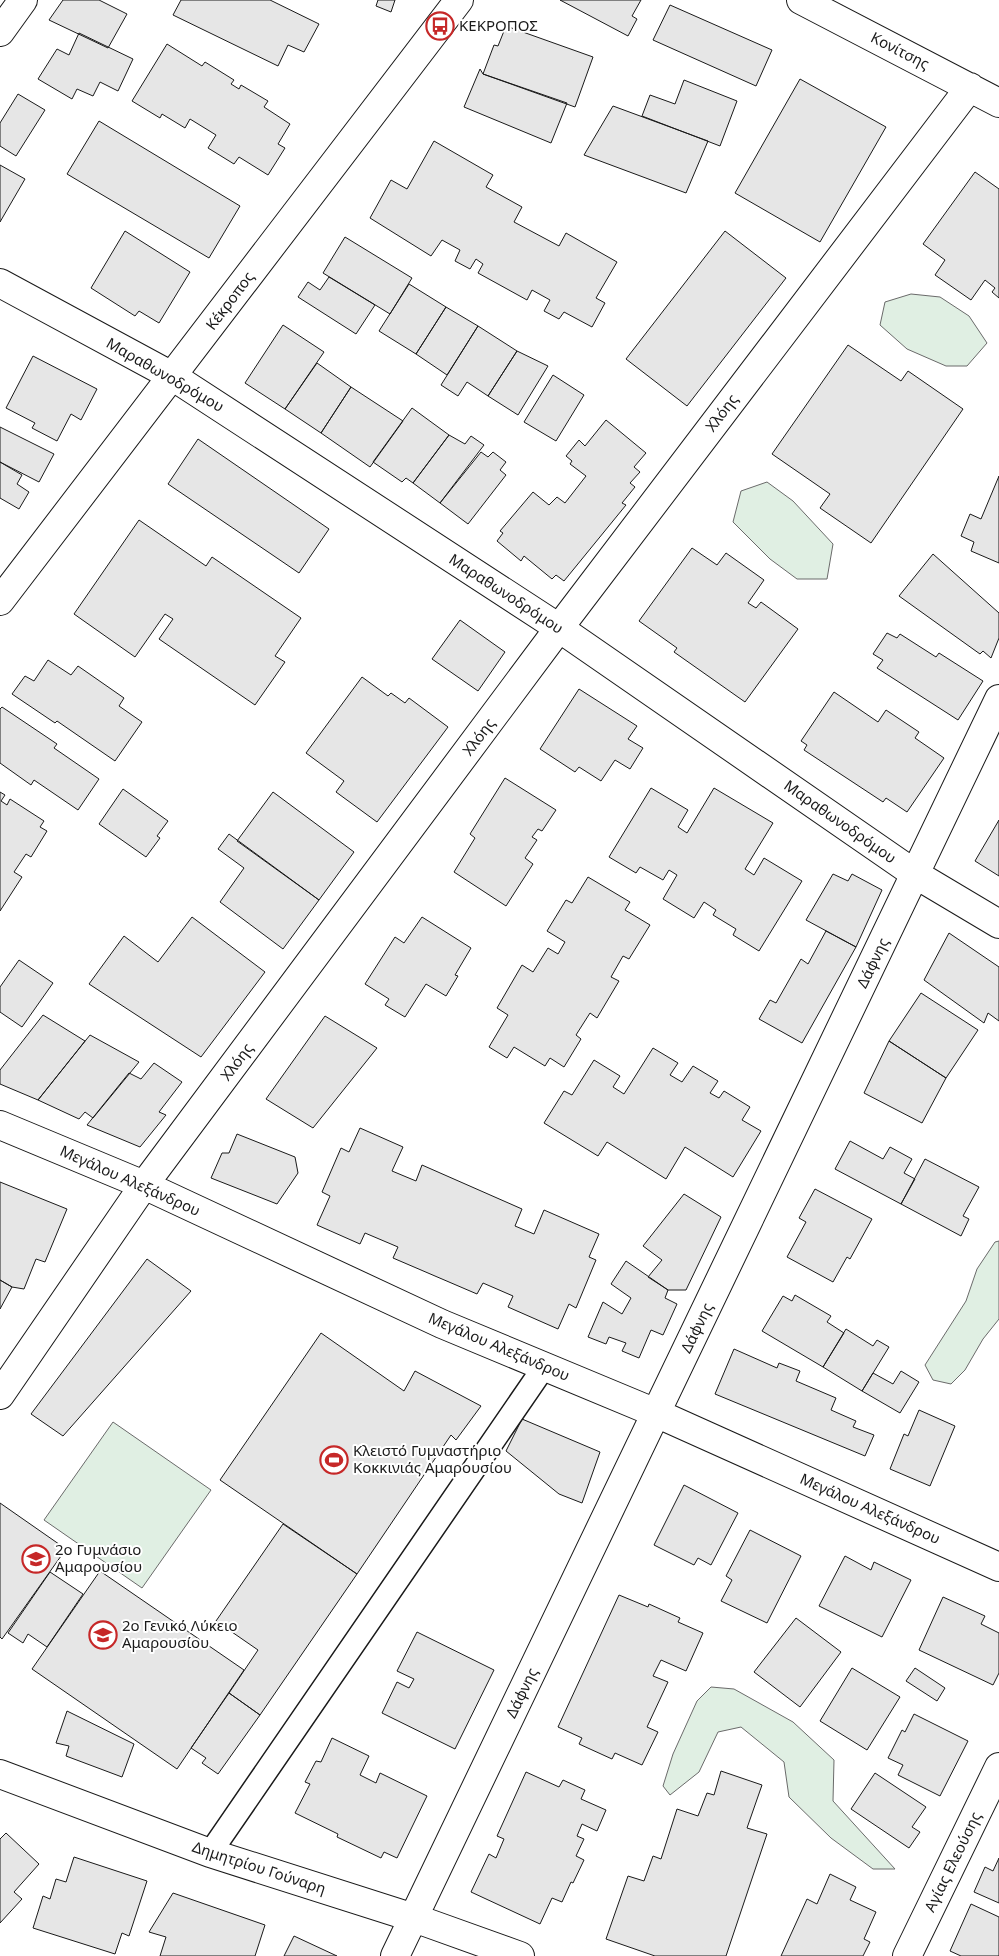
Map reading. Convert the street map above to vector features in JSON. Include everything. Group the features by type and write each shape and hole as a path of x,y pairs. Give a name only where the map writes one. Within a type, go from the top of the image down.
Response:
{"street":[{"path":"0,32 23,0"},
{"name":"Κέκροπος","path":"0,601 459,0"},
{"name":"Κονίτσης","path":"802,0 999,103"},
{"name":"Χλόης","path":"0,1395 144,1185 559,628 970,87"},
{"name":"Μαραθωνοδρόμου","path":"0,283 172,376 559,628 915,874 999,924"},
{"name":"Δάφνης","path":"395,1956 999,699"},
{"name":"Μεγάλου Αλεξάνδρου","path":"0,1125 144,1185 442,1324 656,1413 999,1567"},
{"path":"210,1853 544,1367"},
{"name":"Αγίας Ελεούσης","path":"907,1956 999,1767"},
{"name":"Δημητρίου Γούναρη","path":"0,1774 210,1853 414,1918 520,1956"}],"green space":[{"path":"911,294 940,297 969,316 987,343 967,366 946,366 907,349 880,325 885,302"},
{"path":"767,482 793,501 833,544 827,579 797,579 770,559 733,522 741,491"},
{"path":"999,1241 999,1319 983,1339 965,1370 951,1384 933,1380 925,1365 966,1301 977,1269 995,1242"},
{"path":"113,1422 211,1490 142,1588 44,1520"},
{"path":"711,1687 734,1689 793,1722 834,1760 833,1801 895,1869 873,1869 831,1838 789,1797 784,1762 741,1727 718,1732 699,1772 670,1795 663,1786 673,1754 697,1701"}],"building":[{"path":"63,0 99,0 127,14 108,48 49,20"},
{"path":"181,0 270,0 319,24 304,52 288,45 278,66 173,15"},
{"path":"378,0 395,0 391,12 376,6"},
{"path":"560,0 641,0 632,16 637,19 628,36"},
{"path":"670,5 772,50 756,86 653,40"},
{"path":"506,26 593,57 575,107 483,74 494,45 498,46"},
{"path":"79,33 133,59 118,91 100,82 93,96 77,89 72,99 38,79 57,49 69,55"},
{"path":"167,44 202,66 205,62 234,80 231,84 239,89 241,85 268,101 264,107 290,124 278,144 285,148 268,175 239,157 234,164 208,148 216,135 190,119 185,128 162,114 160,118 132,101"},
{"path":"480,69 483,74 567,103 551,143 464,107"},
{"path":"800,79 886,127 820,242 735,193"},
{"path":"684,80 737,101 720,146 642,116 650,95 675,104"},
{"path":"18,94 45,110 16,156 0,146 0,123"},
{"path":"613,106 708,141 686,193 584,155"},
{"path":"99,121 240,206 209,258 67,174"},
{"path":"434,141 493,175 486,187 522,207 514,222 559,246 566,233 617,262 596,298 605,303 592,327 564,312 559,319 544,311 550,300 532,290 527,300 478,273 483,264 476,259 470,269 455,261 460,250 442,240 431,256 370,218 391,180 407,189"},
{"path":"0,165 25,179 0,222"},
{"path":"975,172 999,189 999,298 992,292 995,288 985,280 971,300 935,275 945,260 923,244"},
{"path":"125,231 190,272 159,323 139,311 135,316 91,288"},
{"path":"725,231 786,278 687,406 626,359"},
{"path":"345,237 412,278 390,314 323,273"},
{"path":"329,277 375,305 356,334 298,297 308,282 320,290"},
{"path":"409,284 446,307 416,354 379,331"},
{"path":"446,307 478,326 447,375 416,354"},
{"path":"283,325 324,352 285,409 245,383"},
{"path":"478,326 517,351 488,396 467,382 458,396 441,385"},
{"path":"848,345 901,381 908,371 963,409 871,543 820,508 830,494 772,454"},
{"path":"517,351 548,366 518,415 488,396"},
{"path":"33,356 97,389 81,420 71,414 57,441 32,428 35,423 6,408"},
{"path":"317,363 351,387 321,433 285,409"},
{"path":"553,375 584,395 556,441 524,422"},
{"path":"351,387 403,421 370,467 321,433"},
{"path":"412,408 449,435 413,483 406,478 402,482 373,462"},
{"path":"606,420 646,453 634,467 640,472 630,483 635,487 622,503 626,505 564,581 556,575 552,579 524,556 521,561 497,541 503,533 500,531 533,492 549,505 557,497 565,503 586,476 570,464 572,461 566,456 579,440 585,446"},
{"path":"0,427 54,454 39,482 0,462"},
{"path":"449,435 465,444 471,436 484,445 440,503 413,483"},
{"path":"198,439 329,529 299,573 168,484"},
{"path":"481,452 488,457 493,452 506,462 500,470 506,475 468,524 440,503"},
{"path":"0,462 22,475 17,484 29,492 19,509 0,498"},
{"path":"999,476 999,563 971,551 974,542 961,536 970,514 981,519"},
{"path":"139,520 206,566 212,557 301,618 275,656 285,662 255,705 159,639 173,619 165,614 135,657 74,614"},
{"path":"692,548 717,565 726,553 764,580 748,603 756,608 761,602 798,629 745,702 674,652 677,648 639,621"},
{"path":"933,554 999,613 999,638 991,658 983,651 980,654 899,596"},
{"path":"460,620 505,652 478,691 432,659"},
{"path":"887,633 897,638 900,634 936,657 939,653 983,681 958,720 877,668 883,660 873,654"},
{"path":"48,660 71,675 78,666 124,698 119,706 142,722 115,761 57,721 55,723 12,694 25,676 34,681"},
{"path":"362,677 388,696 391,693 405,703 409,698 448,727 377,822 336,792 344,781 306,753"},
{"path":"579,689 637,726 628,739 643,748 630,769 615,760 601,781 579,767 575,772 540,749"},
{"path":"834,692 878,722 886,710 919,732 915,738 944,758 907,812 886,798 883,802 804,750 807,745 801,741"},
{"path":"2,707 57,744 54,748 99,779 78,810 34,780 31,785 0,763 0,709"},
{"path":"505,778 556,810 542,831 538,829 532,837 537,840 525,858 533,864 506,906 454,872 475,838 470,834"},
{"path":"651,788 688,810 678,827 687,833 714,788 773,823 745,869 754,875 764,858 802,881 759,951 733,935 736,929 713,915 716,910 704,902 694,918 663,899 677,875 669,870 663,880 640,867 636,873 609,857"},
{"path":"123,789 168,821 157,836 160,838 146,857 99,824"},
{"path":"0,792 5,795 1,801 7,805 10,799 44,821 40,827 47,831 31,857 26,854 14,872 22,877 0,911"},
{"path":"273,792 354,852 319,900 237,841"},
{"path":"999,820 999,876 975,861"},
{"path":"229,834 319,900 283,949 220,902 244,868 218,849"},
{"path":"833,874 848,881 852,874 882,890 856,947 806,920"},
{"path":"588,877 630,902 625,910 650,925 629,959 623,956 611,977 619,981 597,1018 590,1013 576,1035 581,1039 564,1067 550,1058 545,1066 514,1047 507,1058 489,1047 508,1015 497,1008 522,965 533,972 548,948 558,954 565,942 547,931 566,900 572,903"},
{"path":"192,917 265,972 201,1057 89,984 124,936 158,962"},
{"path":"422,917 471,948 455,975 458,976 446,996 426,984 405,1017 385,1005 389,999 365,984 395,937 404,943"},
{"path":"826,931 856,947 802,1043 759,1019 770,1000 776,1003 801,959 808,964"},
{"path":"949,933 999,967 999,1021 988,1013 984,1023 924,980"},
{"path":"19,960 53,983 22,1027 0,1012 0,987"},
{"path":"921,993 978,1030 946,1078 889,1041"},
{"path":"43,1015 85,1041 38,1100 0,1084 0,1070"},
{"path":"325,1016 377,1048 313,1128 266,1099"},
{"path":"90,1035 139,1062 93,1118 85,1112 79,1119 38,1100"},
{"path":"889,1041 946,1078 922,1123 864,1093"},
{"path":"653,1048 678,1063 670,1075 682,1082 693,1066 718,1081 710,1093 719,1098 724,1091 750,1107 742,1120 761,1131 733,1177 685,1147 666,1179 607,1142 598,1156 544,1123 564,1091 572,1095 594,1060 620,1076 613,1087 624,1094"},
{"path":"154,1063 182,1082 159,1112 166,1115 140,1147 87,1125 129,1073 141,1079"},
{"path":"360,1128 403,1147 392,1171 416,1181 422,1165 522,1209 515,1226 534,1234 544,1210 599,1234 589,1257 596,1260 576,1308 569,1304 558,1329 508,1307 513,1296 483,1283 477,1294 393,1258 398,1247 365,1233 360,1244 317,1225 330,1196 322,1192 341,1148 349,1152"},
{"path":"237,1134 295,1157 298,1173 277,1204 211,1178 222,1153 229,1153"},
{"path":"850,1141 883,1159 890,1147 912,1159 904,1173 915,1179 901,1204 835,1169"},
{"path":"925,1159 979,1187 963,1216 969,1219 961,1236 901,1204"},
{"path":"0,1182 67,1209 45,1262 36,1259 24,1289 12,1287 0,1280"},
{"path":"815,1189 872,1219 850,1259 847,1257 833,1282 787,1257 806,1222 799,1218"},
{"path":"684,1194 721,1217 686,1290 668,1290 648,1277 662,1260 643,1246"},
{"path":"147,1259 191,1291 63,1436 31,1414"},
{"path":"626,1261 668,1290 665,1298 677,1304 663,1335 651,1330 639,1358 622,1351 626,1343 609,1337 606,1344 588,1337 603,1302 622,1314 631,1298 611,1284"},
{"path":"0,1280 12,1287 0,1309"},
{"path":"795,1295 831,1316 827,1322 844,1333 823,1367 762,1331 783,1296 792,1301"},
{"path":"846,1329 873,1346 877,1340 889,1347 862,1391 823,1367"},
{"name":"Κλειστό Γυμναστήριο Κοκκινιάς Αμαρουσίου","path":"321,1333 404,1391 415,1371 481,1406 456,1440 451,1435 357,1574 220,1480"},
{"path":"734,1349 777,1368 779,1363 800,1371 796,1381 836,1398 831,1410 856,1421 853,1427 874,1435 865,1456 715,1394"},
{"path":"901,1371 919,1382 900,1413 862,1391 873,1373 893,1384"},
{"path":"919,1410 955,1426 930,1486 890,1469 904,1434 908,1436"},
{"path":"522,1419 600,1452 582,1503 559,1494 506,1451"},
{"path":"684,1485 738,1513 711,1565 698,1558 694,1565 654,1545"},
{"path":"0,1503 66,1549 2,1639 0,1637"},
{"path":"283,1524 357,1574 260,1715 229,1693 258,1650 216,1621"},
{"path":"750,1530 801,1556 767,1623 721,1601 732,1580 726,1576"},
{"path":"845,1556 871,1570 874,1562 911,1580 882,1637 819,1606"},
{"path":"100,1571 244,1670 177,1769 32,1669"},
{"path":"50,1572 83,1594 47,1647 28,1634 23,1643 8,1633"},
{"path":"619,1595 648,1607 649,1604 680,1618 678,1622 703,1633 686,1671 661,1660 653,1676 668,1682 647,1727 658,1732 642,1765 615,1753 612,1759 579,1744 582,1738 558,1727"},
{"path":"943,1597 985,1616 981,1624 999,1633 999,1673 993,1685 919,1650"},
{"path":"796,1618 841,1652 800,1707 754,1672"},
{"path":"417,1632 494,1670 455,1749 382,1713 397,1682 409,1688 414,1679 397,1671"},
{"path":"852,1668 900,1697 867,1750 820,1721"},
{"path":"915,1668 945,1688 937,1701 906,1681"},
{"path":"229,1693 260,1715 218,1774 202,1763 206,1758 191,1748"},
{"path":"67,1711 134,1744 122,1777 66,1756 69,1746 56,1743"},
{"path":"914,1714 968,1741 940,1796 898,1775 903,1765 888,1758 902,1730 905,1732"},
{"path":"332,1738 369,1756 360,1775 376,1783 380,1773 427,1796 397,1858 384,1852 381,1858 337,1837 338,1834 295,1813 310,1784 305,1782 316,1761 321,1762"},
{"path":"721,1771 762,1785 747,1828 767,1834 726,1956 655,1956 606,1939 628,1876 644,1881 653,1856 661,1859 677,1809 698,1816 707,1793 714,1795"},
{"path":"526,1772 559,1787 563,1780 585,1790 581,1799 606,1810 597,1831 582,1824 577,1836 584,1839 576,1856 584,1860 562,1902 552,1898 540,1924 471,1892 489,1854 496,1858 504,1839 497,1836"},
{"path":"875,1773 926,1807 912,1827 920,1832 909,1848 851,1809"},
{"path":"6,1833 39,1864 14,1892 22,1899 0,1923 0,1839"},
{"path":"74,1857 147,1881 129,1936 122,1933 115,1954 33,1928 43,1896 50,1899 56,1879 66,1882"},
{"path":"999,1858 999,1903 974,1892 985,1867 993,1871"},
{"path":"830,1874 856,1887 850,1900 876,1912 864,1939 870,1942 863,1956 781,1956 807,1899 817,1904"},
{"path":"173,1893 265,1925 255,1956 160,1956 166,1937 149,1932"},
{"path":"971,1904 999,1917 999,1956 961,1956 950,1951"},
{"path":"294,1936 337,1956 284,1956"}],"place":[{"name":"ΚΕΚΡΟΠΟΣ","path":"440,26"},
{"name":"Κλειστό Γυμναστήριο Κοκκινιάς Αμαρουσίου","path":"334,1460"},
{"name":"2ο Γυμνάσιο Αμαρουσίου","path":"36,1559"},
{"name":"2ο Γενικό Λύκειο Αμαρουσίου","path":"103,1635"}]}
